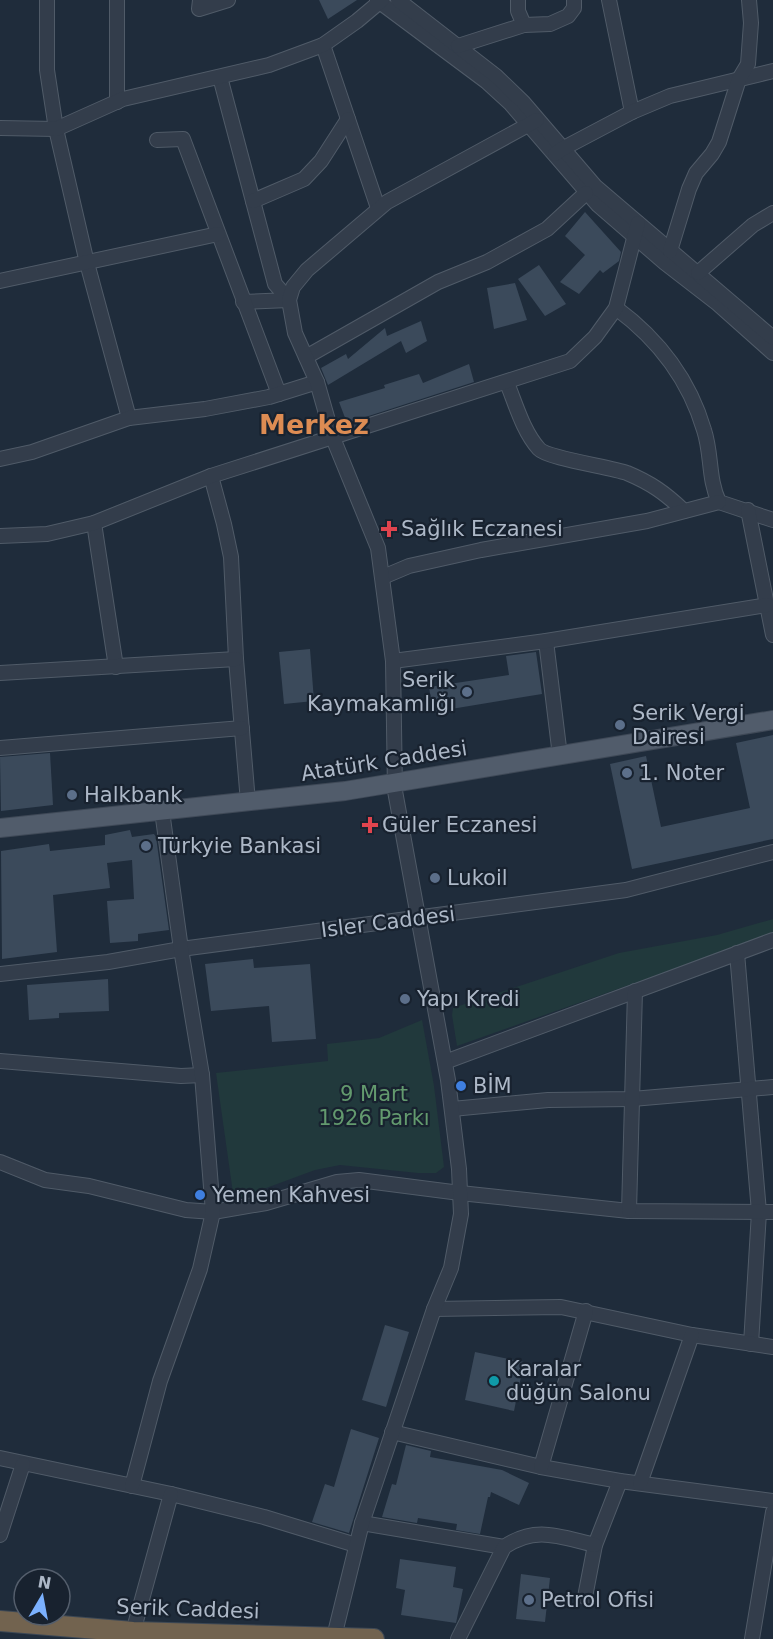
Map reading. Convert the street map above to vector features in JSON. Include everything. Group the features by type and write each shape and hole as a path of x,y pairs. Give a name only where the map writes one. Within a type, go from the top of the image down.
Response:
{"highway":[{"name":"Serik Caddesi","path":"0,1621 133,1632 374,1639"}],"main road":[{"name":"Atatürk Caddesi","path":"0,828 248,802 395,783 773,720"}],"street":[{"path":"48,0 47,70 56,129 87,263 129,418"},
{"path":"117,0 117,102"},
{"path":"200,0 199,9 228,0"},
{"path":"398,0 512,90 532,122"},
{"path":"518,0 518,11 524,25"},
{"path":"458,46 524,25 550,24 568,16 574,8 574,0"},
{"path":"609,0 632,112"},
{"path":"670,251 688,189 696,173 719,142 739,79 748,64 751,41 749,0"},
{"path":"0,129 56,129 117,102 269,65 323,45 357,21 379,1 487,82 532,122 558,152 595,186 637,230 665,263 718,304 773,353"},
{"path":"323,45 378,208"},
{"path":"558,152 632,112 670,96 773,71"},
{"path":"220,77 275,284 289,300"},
{"path":"253,201 304,179 321,160 348,119"},
{"path":"334,1637 362,1523 434,1309 451,1268 461,1214 452,1109 445,1062 395,783 393,661 378,548 333,438 317,382 295,333 289,300 293,287 307,270 378,208 532,122"},
{"path":"157,140 183,139 279,394"},
{"path":"558,152 586,194 670,251 773,338"},
{"path":"306,357 438,282 487,262 547,229 586,194"},
{"path":"698,273 753,225 773,213"},
{"path":"0,536 47,534 94,523 211,476 570,361 596,337 616,308 637,230"},
{"path":"0,281 218,234"},
{"path":"243,302 289,300"},
{"path":"616,308 663,349 688,389 705,431 712,487 719,502"},
{"path":"0,459 32,452 129,418 205,409 279,394 317,382"},
{"path":"507,383 528,434 540,451 626,473 659,488 684,511"},
{"path":"211,476 231,557 236,659 248,802"},
{"path":"383,576 409,566 481,550 647,521 719,502 773,520"},
{"path":"748,510 773,635"},
{"path":"94,523 116,667"},
{"path":"393,661 546,641 767,605"},
{"path":"546,641 560,756"},
{"path":"0,673 236,659"},
{"path":"0,748 242,728"},
{"path":"132,1486 160,1381 200,1269 213,1212 202,1074 181,949 162,811"},
{"name":"Isler Caddesi","path":"0,974 108,962 181,949 626,891 773,852"},
{"path":"445,1062 773,940"},
{"path":"738,953 748,1089 766,1212 751,1344"},
{"path":"629,1211 635,991"},
{"path":"0,1060 180,1076 202,1074"},
{"path":"452,1109 548,1100 632,1099 773,1087"},
{"path":"0,1162 45,1180 89,1186 186,1210 213,1212 266,1203 337,1182 359,1180 629,1211 766,1212"},
{"path":"434,1309 561,1306 692,1335 773,1347"},
{"path":"541,1467 586,1311"},
{"path":"640,1483 692,1335"},
{"path":"392,1432 541,1467 620,1481 773,1501"},
{"path":"0,1458 171,1494 264,1517 356,1545"},
{"path":"0,1535 23,1464"},
{"path":"585,1598 595,1545 620,1481"},
{"path":"133,1632 171,1494"},
{"path":"752,1639 773,1512"},
{"path":"362,1523 504,1547"},
{"path":"458,1639 504,1547 515,1539 532,1533 559,1536 595,1545"}],"green space":[{"path":"773,919 773,934 457,1046 453,1008 619,953 717,935"},
{"name":"9 Mart 1926 Parkı","path":"422,1020 434,1086 444,1167 436,1173 418,1173 340,1165 315,1170 234,1200 216,1073 328,1061 327,1044 379,1038"}],"building":[{"path":"319,0 357,0 328,19"},
{"path":"585,212 621,252 619,261 603,273 600,270 579,294 560,282 585,255 565,236"},
{"path":"539,265 566,304 545,316 518,279"},
{"path":"515,283 527,320 494,329 487,288"},
{"path":"421,321 427,341 406,353 401,341 328,385 321,368 346,354 348,359 385,328 387,336"},
{"path":"469,364 474,382 347,423 339,402 385,388 384,385 419,374 423,383"},
{"path":"310,649 314,701 284,704 279,652"},
{"path":"536,652 542,694 433,712 429,687 509,675 506,656"},
{"path":"773,735 773,839 632,869 610,764 646,756 661,827 750,808 736,743"},
{"path":"50,753 53,805 1,811 0,757"},
{"path":"130,830 132,837 154,834 156,837 169,930 138,934 138,941 110,943 107,901 134,899 132,860 107,863 110,888 53,895 57,952 2,959 1,851 49,844 50,851 105,845 105,835"},
{"path":"253,959 254,968 310,964 316,1039 272,1042 269,1006 211,1011 205,964"},
{"path":"108,979 109,1011 59,1013 59,1018 29,1020 27,985"},
{"path":"385,1325 409,1332 386,1407 362,1400"},
{"name":"Karalar düğün Salonu","path":"475,1352 524,1362 514,1411 465,1400"},
{"path":"351,1429 379,1438 349,1533 312,1522 325,1484 334,1487"},
{"path":"406,1445 431,1451 430,1457 502,1470 529,1483 519,1505 491,1492 480,1534 456,1530 457,1524 418,1518 417,1523 382,1517 392,1484 396,1485"},
{"path":"400,1559 456,1567 453,1587 463,1589 456,1623 401,1615 405,1590 396,1588"},
{"path":"521,1574 550,1578 545,1622 516,1619"}],"place":[{"name":"Sağlık Eczanesi","path":"389,529"},
{"name":"Serik Kaymakamlığı","path":"467,692"},
{"name":"Serik Vergi Dairesi","path":"620,725"},
{"name":"1. Noter","path":"627,773"},
{"name":"Halkbank","path":"72,795"},
{"name":"Güler Eczanesi","path":"370,825"},
{"name":"Türkyie Bankasi","path":"146,846"},
{"name":"Lukoil","path":"435,878"},
{"name":"Yapı Kredi","path":"405,999"},
{"name":"BİM","path":"461,1086"},
{"name":"Yemen Kahvesi","path":"200,1195"},
{"name":"Karalar düğün Salonu","path":"494,1381"},
{"name":"Petrol Ofisi","path":"529,1600"}],"district":[{"name":"Merkez","path":"314,425"}]}
